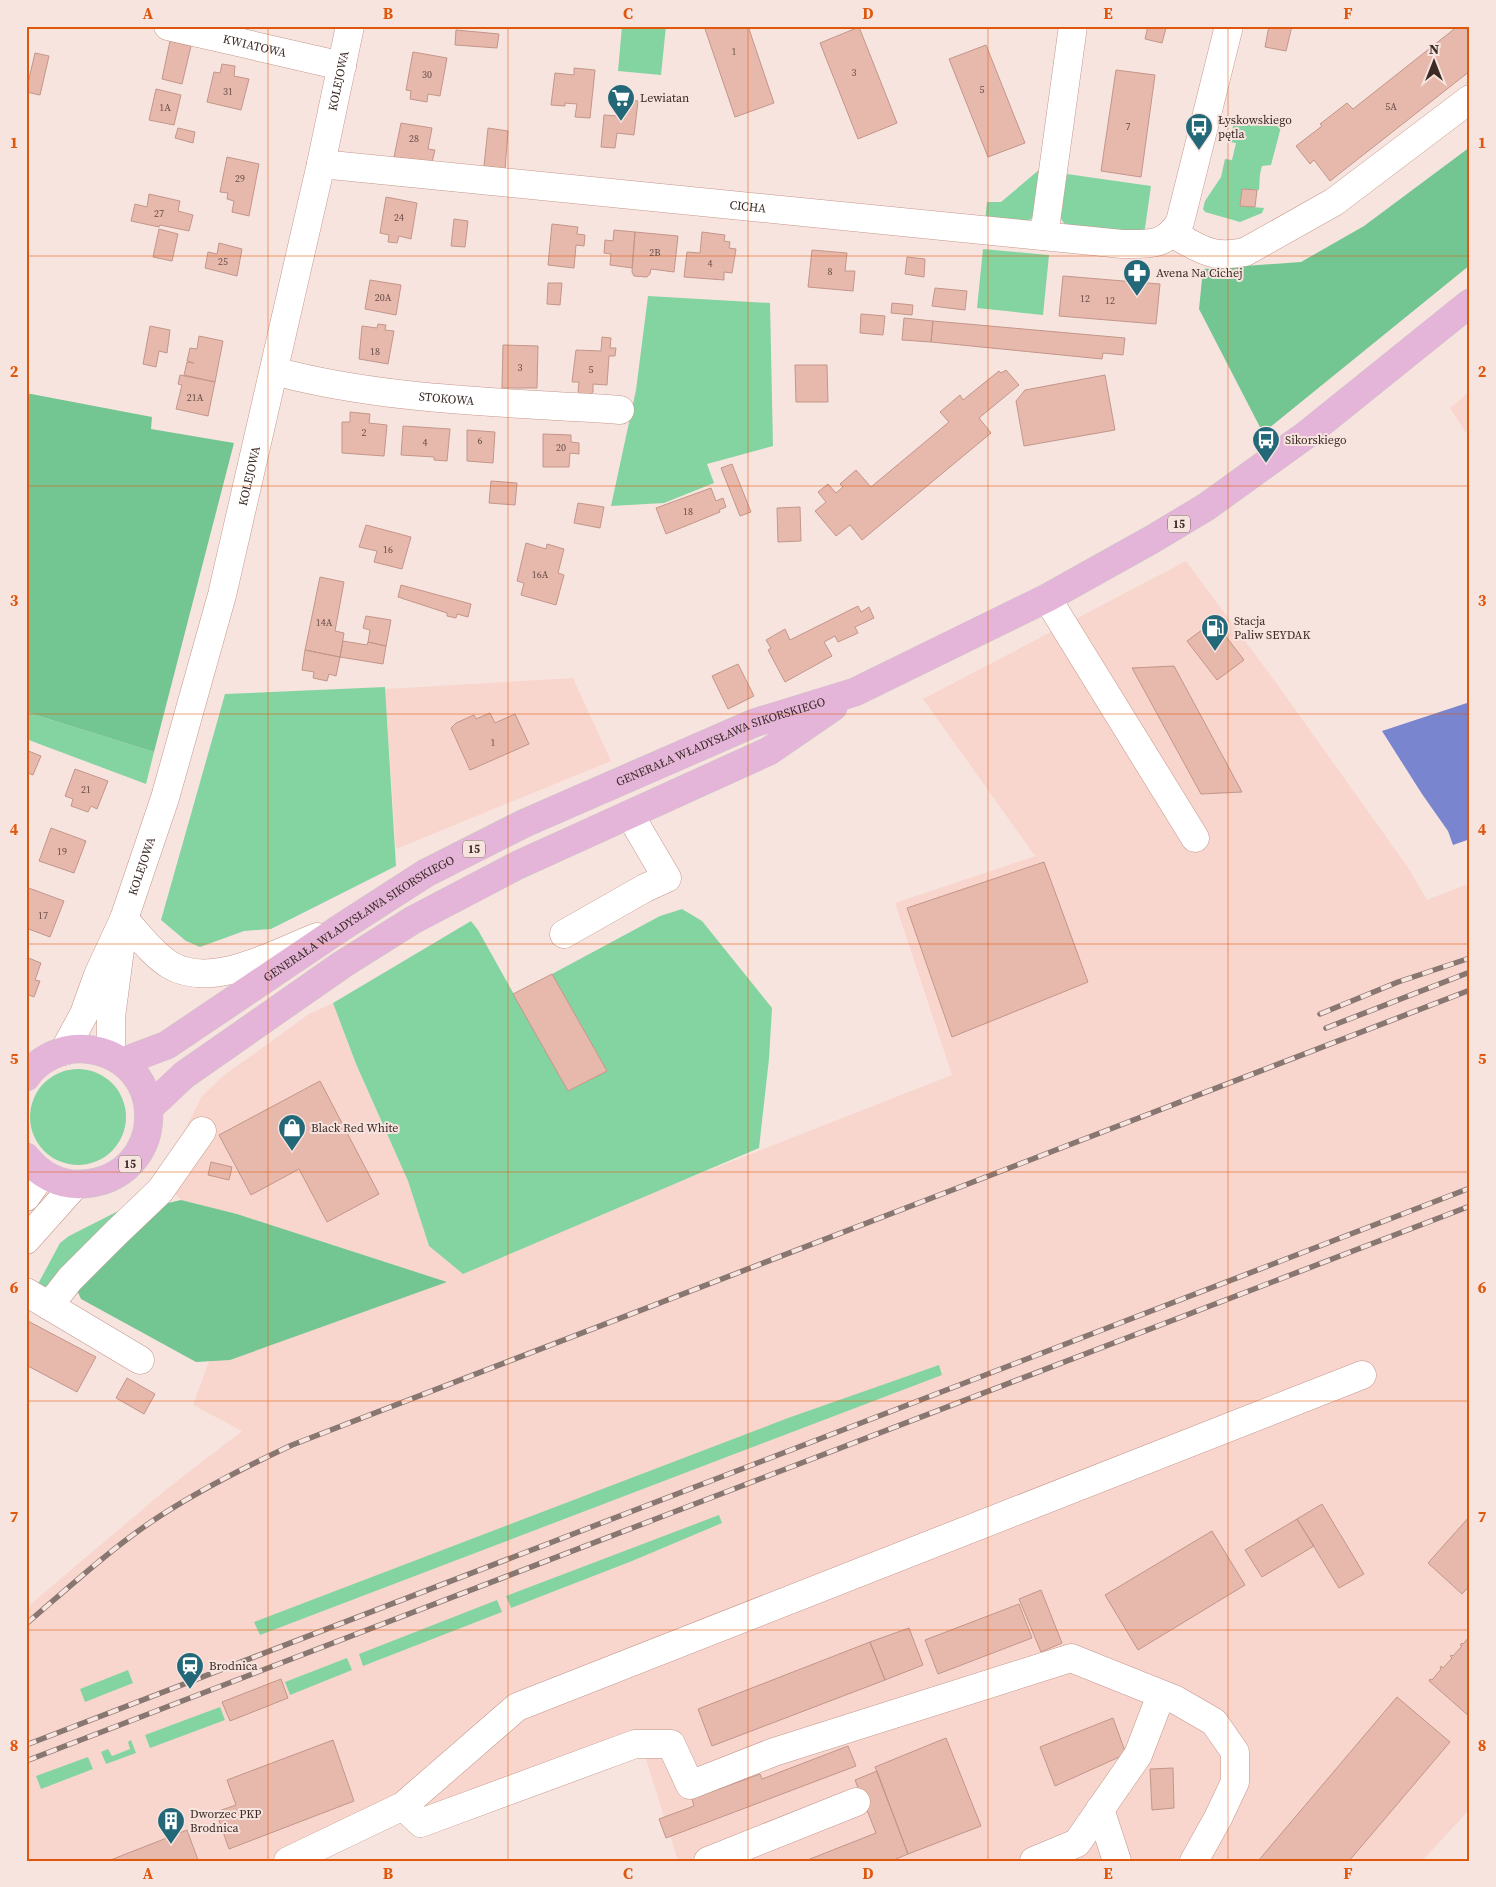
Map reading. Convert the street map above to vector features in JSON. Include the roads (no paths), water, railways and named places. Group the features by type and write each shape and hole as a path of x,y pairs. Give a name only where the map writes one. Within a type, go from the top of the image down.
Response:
{"main road":[{"name":"GENERAŁA WŁADYSŁAWA SIKORSKIEGO","path":"149,1108 184,1075 343,964 413,920 518,865 769,751 855,692 1046,598 1206,507 1306,435 1470,303"},
{"name":"GENERAŁA WŁADYSŁAWA SIKORSKIEGO","path":"116,1059 167,1045 426,873 525,823 754,723 855,692"},
{"path":"26,1077 30,1071 45,1059 64,1051 80,1048 96,1050 116,1059"},
{"name":"15","path":"34,1165 58,1181 74,1185 95,1184 114,1177 130,1164 142,1148 148,1128 149,1108 144,1091 135,1075 116,1059"}],"street":[{"name":"KWIATOWA","path":"168,26 342,66"},
{"name":"KOLEJOWA","path":"64,1051 84,1014 98,975 124,918 165,798 222,595 321,164 350,26"},
{"path":"1044,236 1074,26"},
{"path":"1229,26 1184,209 1180,222 1173,234 1211,254 1245,252 1334,202 1470,99"},
{"name":"CICHA","path":"321,164 1122,244 1144,244 1161,241 1173,234"},
{"name":"STOKOWA","path":"274,371 312,381 412,396 620,410"},
{"path":"1046,598 1195,838"},
{"path":"564,934 645,888 667,878 630,815"},
{"name":"KOLEJOWA","path":"116,1059 111,1017 124,918"},
{"path":"124,918 157,956 172,966 189,972 209,974 230,971 342,927"},
{"path":"140,1360 37,1299 70,1279 160,1191 202,1131"},
{"path":"26,1198 34,1165"},
{"path":"26,1240 74,1185"},
{"path":"288,1861 403,1806 517,1707 1362,1375"},
{"path":"403,1806 421,1822 634,1744 671,1744 690,1785 774,1752 1070,1658 1176,1700 1214,1722 1234,1752 1234,1782 1218,1818 1194,1861"},
{"path":"1034,1861 1078,1843 1138,1755 1161,1695"},
{"path":"708,1861 856,1802"},
{"path":"1100,1810 1117,1861"}],"water":[{"path":"1470,702 1470,839 1453,845 1448,831 1382,731"}],"railway":[{"path":"1320,1014 1398,982 1470,958"},
{"path":"1326,1028 1470,972"},
{"path":"26,1624 103,1558 151,1522 220,1481 292,1445 1470,990"},
{"path":"26,1745 1470,1188"},
{"path":"26,1761 1470,1206"}],"place":[{"name":"Lewiatan","path":"621,122"},
{"name":"Łyskowskiego pętla","path":"1199,151"},
{"name":"Avena Na Cichej","path":"1137,297"},
{"name":"Sikorskiego","path":"1266,464"},
{"name":"Stacja Paliw SEYDAK","path":"1215,652"},
{"name":"Black Red White","path":"292,1152"},
{"name":"Brodnica","path":"190,1690"},
{"name":"Dworzec PKP Brodnica","path":"171,1845"}]}
